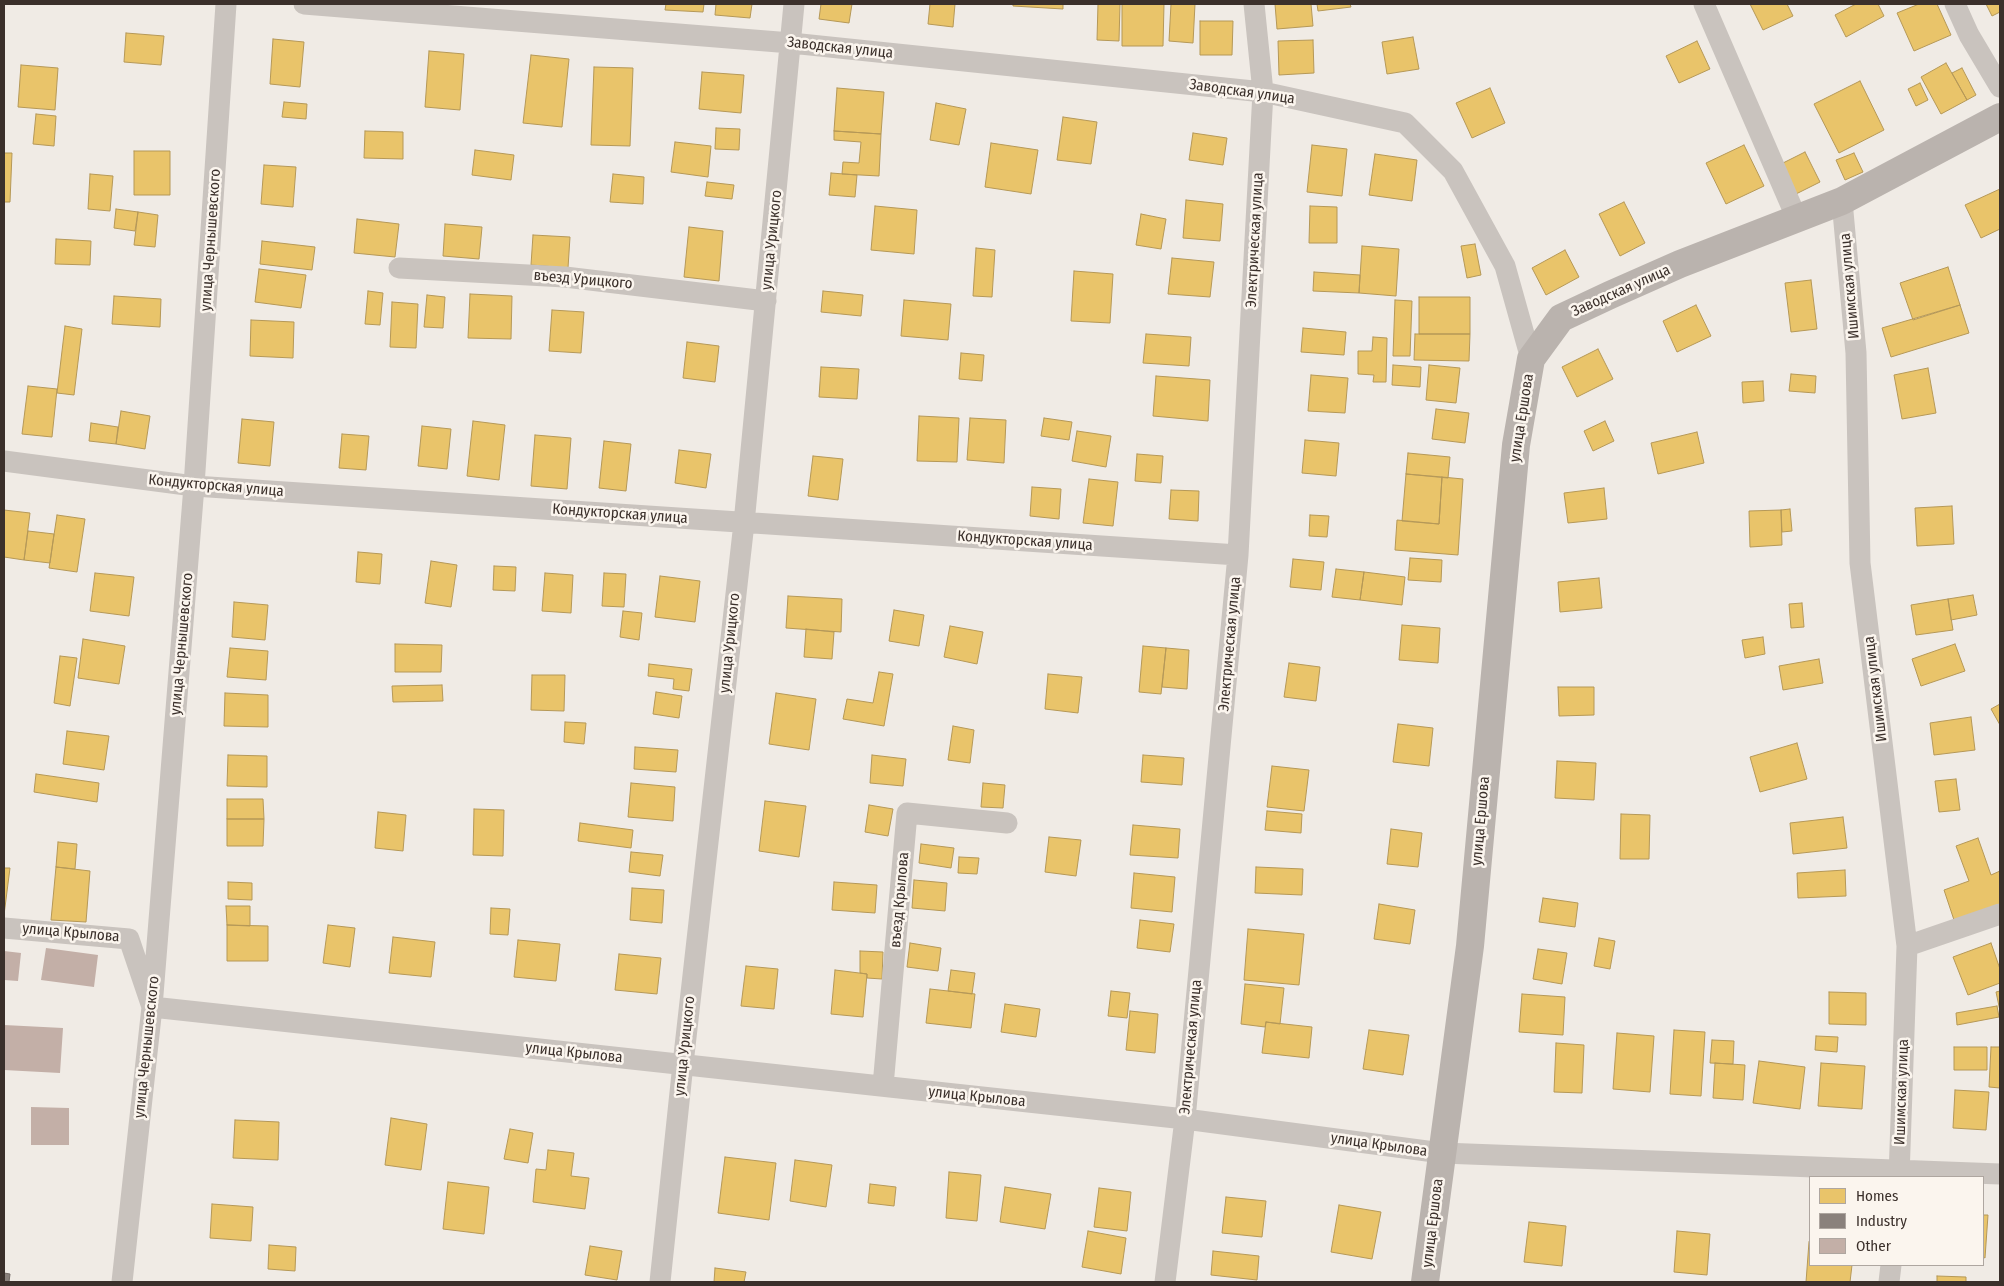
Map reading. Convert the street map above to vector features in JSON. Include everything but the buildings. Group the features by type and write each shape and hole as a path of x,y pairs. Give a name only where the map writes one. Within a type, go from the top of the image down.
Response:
{"street":[{"name":"улица Чернышевского","path":"122,1282 152,1007 194,486 226,4"},
{"name":"Заводская улица","path":"304,4 791,42 1263,92 1406,123 1453,171 1505,266 1531,359"},
{"name":"улица Урицкого","path":"660,1282 744,523 794,4"},
{"name":"Электрическая улица","path":"1165,1282 1184,1119 1238,555 1263,92 1254,4"},
{"path":"1704,4 1797,219"},
{"path":"1955,4 1969,35 2000,87"},
{"name":"Заводская улица","path":"1531,359 1561,318 1610,294 1680,264 1842,201 2000,117"},
{"name":"Ишимская улица","path":"1842,201 1856,353 1860,563 1907,946 1899,1173"},
{"name":"въезд Урицкого","path":"399,268 565,277 766,301"},
{"name":"улица Ершова","path":"1425,1282 1470,946 1516,445 1531,359"},
{"name":"Кондукторская улица","path":"4,461 194,486 1238,555"},
{"name":"въезд Крылова","path":"883,1086 907,813 1007,823"},
{"path":"1907,946 2000,914"},
{"name":"улица Крылова","path":"4,928 129,939 152,1007 1184,1119 1442,1153 1899,1173 2000,1174"},
{"path":"1889,1282 1890,1266"}]}
